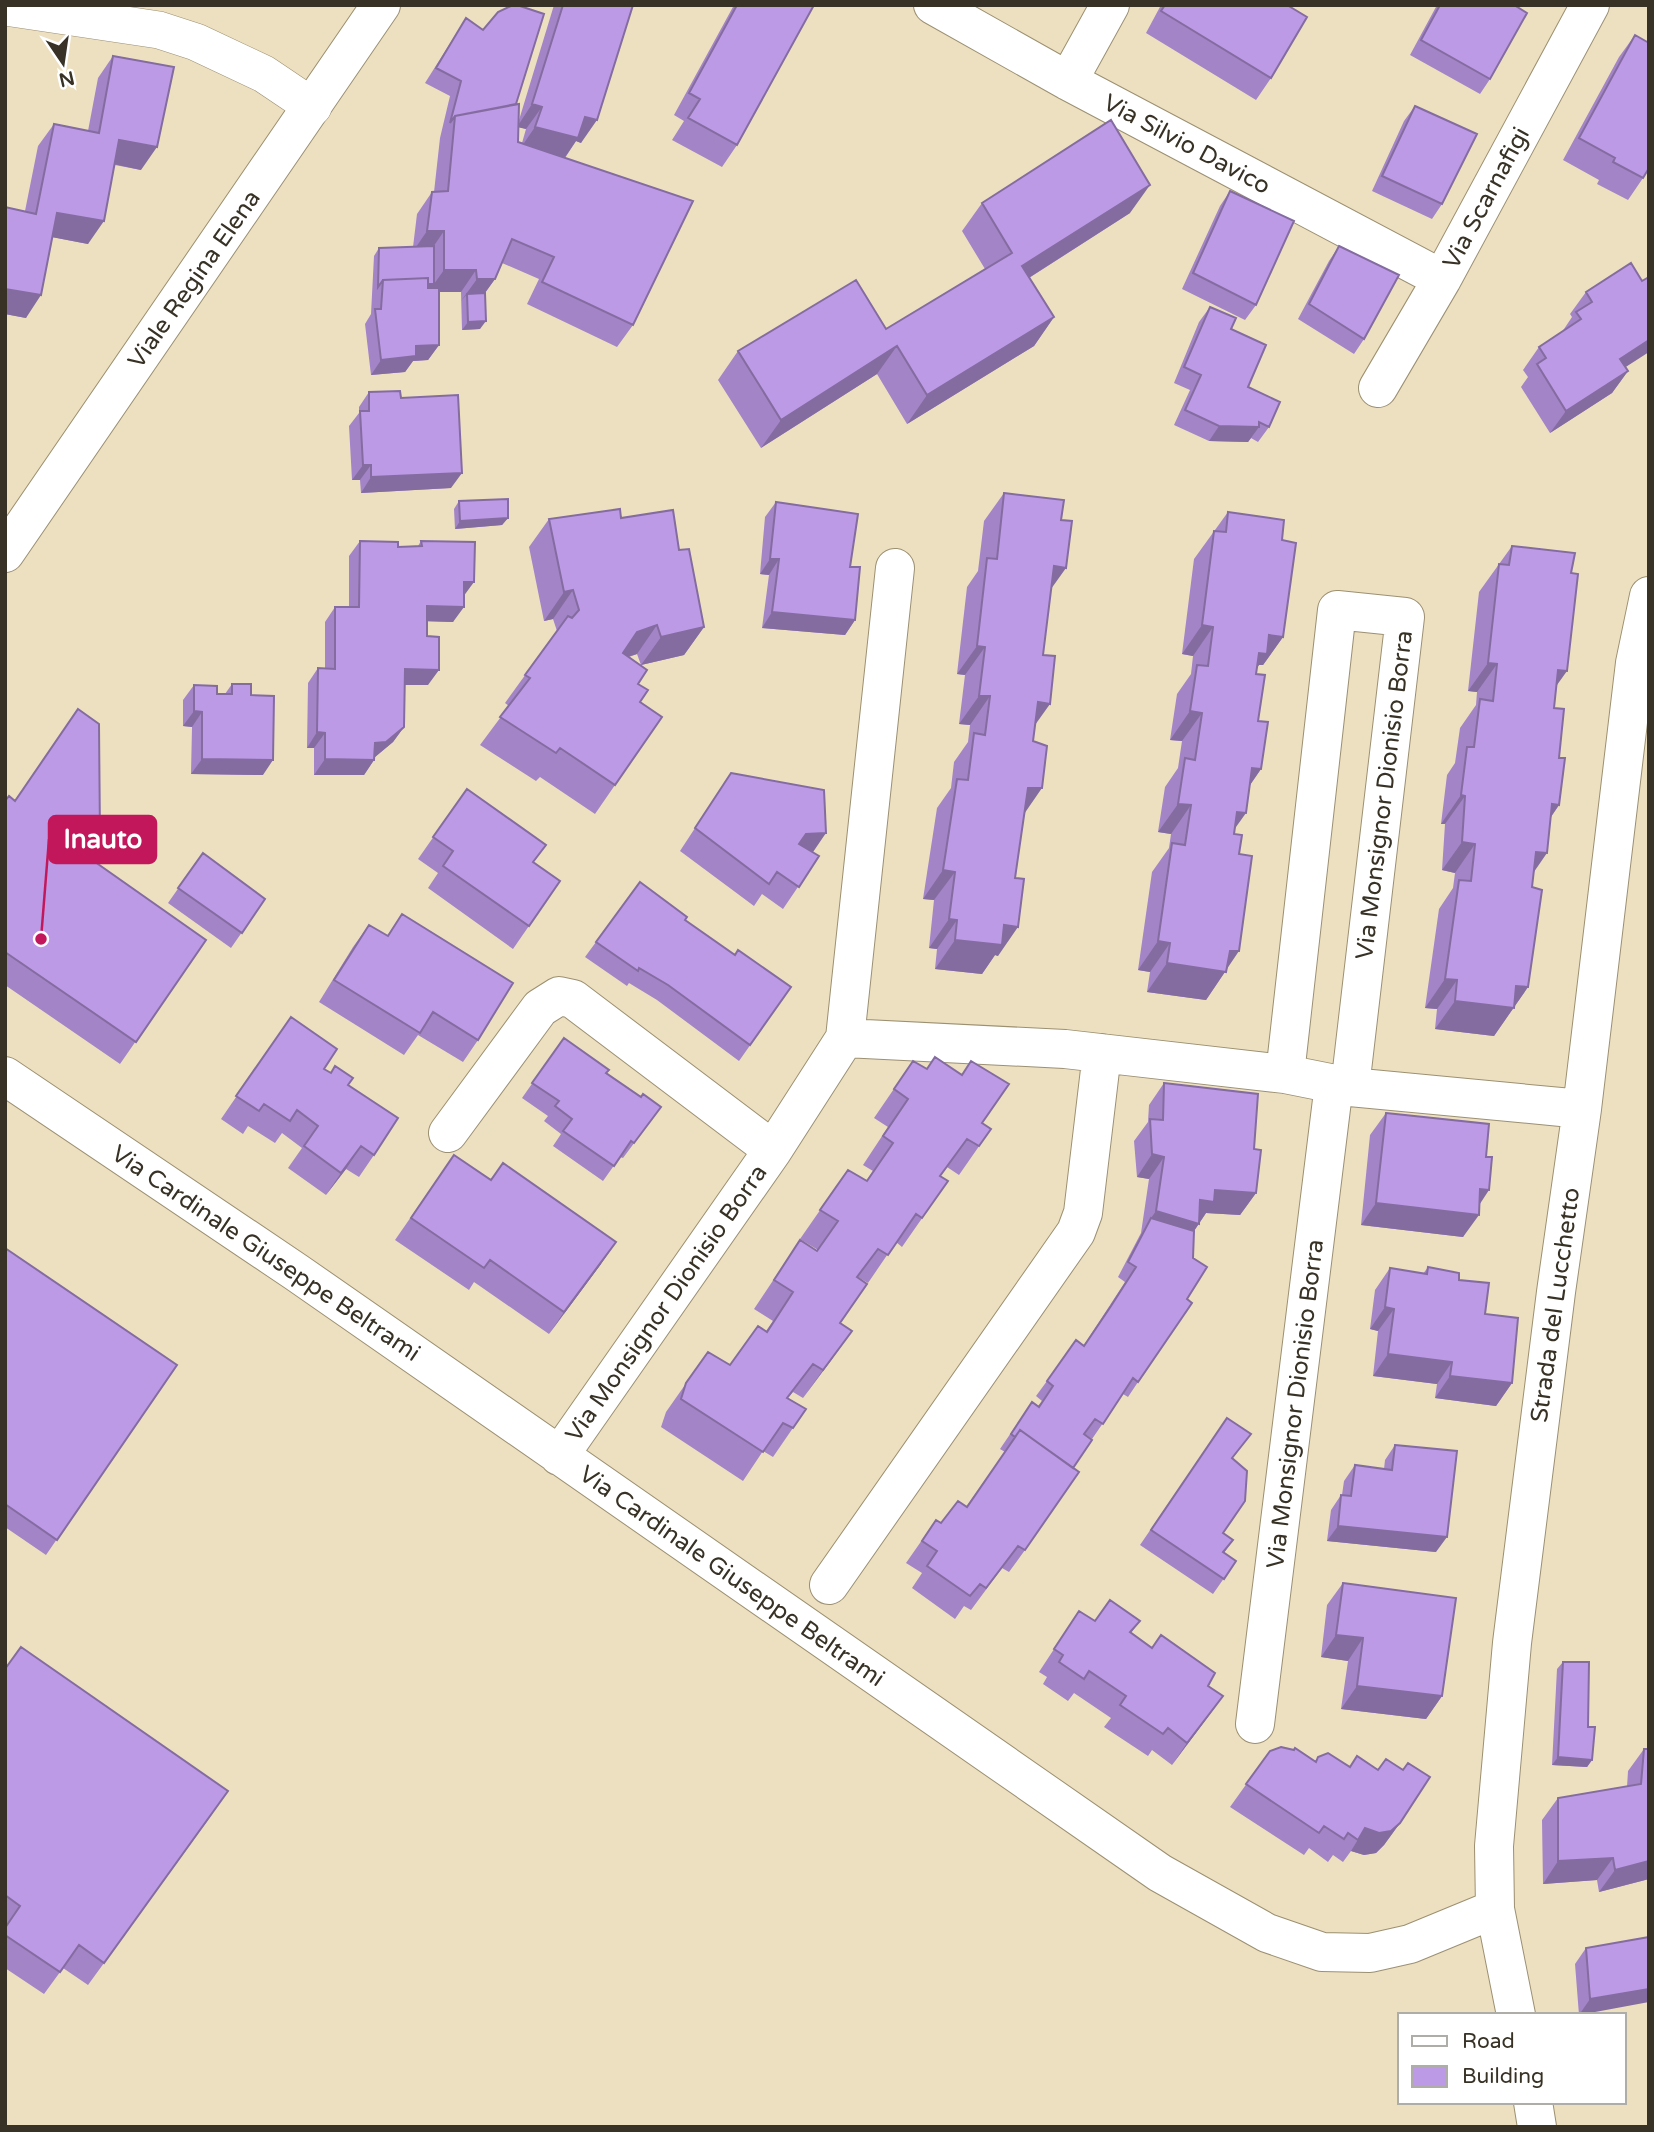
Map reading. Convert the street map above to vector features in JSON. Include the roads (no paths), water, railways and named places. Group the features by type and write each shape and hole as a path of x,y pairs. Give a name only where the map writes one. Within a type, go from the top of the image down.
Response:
{"street":[{"name":"Viale Regina Elena","path":"5,553 382,5"},
{"name":"Via Silvio Davico","path":"933,5 1068,81 1442,279"},
{"path":"1068,81 1110,5"},
{"name":"Via Scarnafigi","path":"1378,388 1442,279 1590,5"},
{"path":"5,7 159,30 196,42 264,74 313,107"},
{"name":"Via Monsignor Dionisio Borra","path":"559,1456 774,1150 845,1038 895,568"},
{"name":"Strada del Lucchetto","path":"1516,2013 1495,1909 1494,1846 1512,1643 1582,1109 1635,663 1649,596"},
{"name":"Via Monsignor Dionisio Borra","path":"1255,1724 1405,617 1337,610 1285,1074"},
{"name":"Via Monsignor Dionisio Borra","path":"448,1133 540,1008 559,996 573,999 774,1150"},
{"path":"845,1038 1102,1053 1285,1074 1342,1086 1582,1109"},
{"path":"829,1584 1076,1232 1083,1213 1102,1053"},
{"name":"Via Cardinale Giuseppe Beltrami","path":"5,1076 296,1272 1160,1873 1267,1933 1322,1952 1370,1953 1410,1944 1495,1909"},
{"path":"1533,2104 1537,2127"}],"place":[{"name":"Inauto","path":"41,939"}]}
